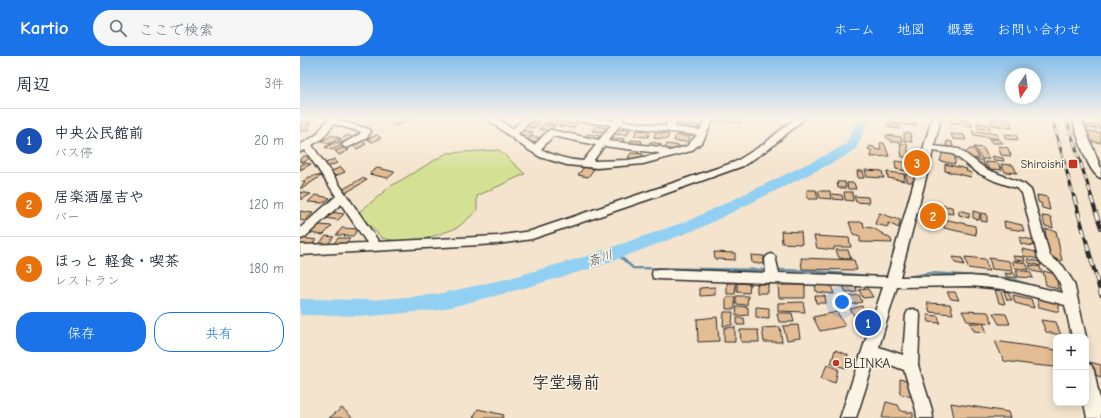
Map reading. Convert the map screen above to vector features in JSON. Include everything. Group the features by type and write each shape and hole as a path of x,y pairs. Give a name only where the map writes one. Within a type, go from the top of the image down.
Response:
{"street":[{"path":"321,135 304,147 342,197 376,247"},
{"path":"347,145 364,135"},
{"path":"514,135 535,150 552,158 587,164 646,161 690,148 702,135"},
{"path":"535,150 549,135"},
{"path":"561,135 602,143 661,150 669,155"},
{"path":"587,164 608,135"},
{"path":"300,250 497,240 532,235 739,164 767,146 780,135"},
{"path":"848,418 872,350 932,135"},
{"path":"1082,135 1094,167 1101,175"},
{"path":"929,148 956,151 982,171 1020,186 1027,192 1044,258 1058,270 1067,283 1078,334"},
{"path":"300,235 342,197"},
{"path":"771,259 773,277"},
{"path":"658,274 892,282 970,281 1003,284 1070,296"},
{"path":"912,315 910,365 924,410 925,418"},
{"path":"872,350 910,365"},
{"path":"1089,386 1095,418"}],"green space":[{"path":"499,150 525,174 477,196 477,211 457,228 428,238 406,243 382,238 358,213 391,186 447,153"}],"building":[{"path":"332,135 340,138 329,144 322,141"},
{"path":"348,135 355,139 345,144 338,141"},
{"path":"377,135 381,138 372,142 367,139"},
{"path":"586,135 600,136 597,140 584,138"},
{"path":"635,135 649,135 648,137 634,136"},
{"path":"655,135 669,135 667,139 654,138"},
{"path":"676,135 690,137 688,142 674,141"},
{"path":"886,135 901,137 902,142 891,142"},
{"path":"904,135 910,135 912,142 904,141"},
{"path":"951,135 964,135 966,140 953,139"},
{"path":"974,135 997,135 999,139"},
{"path":"1004,135 1016,135 1018,140 1006,139"},
{"path":"1085,135 1101,135 1101,143 1088,141"},
{"path":"531,136 542,138 538,143 527,141"},
{"path":"609,137 624,139 621,143 607,142"},
{"path":"989,139 999,139 1003,143 992,143"},
{"path":"631,140 642,141 640,146 628,144"},
{"path":"362,141 366,144 357,149 352,145"},
{"path":"947,141 952,142 953,148 946,146"},
{"path":"336,142 343,145 332,150 325,147"},
{"path":"650,142 661,144 657,149 647,147"},
{"path":"880,143 884,143 889,156 871,157 872,151 868,149 870,146 881,150"},
{"path":"667,144 680,146 678,150 665,149"},
{"path":"900,144 907,144 909,157 902,157"},
{"path":"998,146 1008,148 1011,156 1001,155"},
{"path":"345,147 349,150 339,155 335,151"},
{"path":"974,147 983,148 989,159 982,159"},
{"path":"970,149 974,149 979,158 970,159 965,153"},
{"path":"943,152 955,156 955,164 940,161"},
{"path":"631,153 643,154 640,160 628,158"},
{"path":"304,156 310,157 305,162 300,162 300,159"},
{"path":"991,156 1003,158 1004,161 994,160"},
{"path":"334,159 337,163 327,167 324,164"},
{"path":"975,160 982,160 986,168 980,167"},
{"path":"895,161 910,163 912,172 896,169"},
{"path":"985,162 998,163 1002,170 989,169"},
{"path":"304,163 311,164 300,170 300,166"},
{"path":"945,164 967,169 966,171 972,173 971,177 945,171"},
{"path":"1001,164 1013,165 1017,173 1005,172"},
{"path":"341,167 345,172 335,176 330,172"},
{"path":"584,167 594,169 588,177 578,175"},
{"path":"377,168 395,172 388,178 369,174"},
{"path":"865,170 882,171 884,178 867,177"},
{"path":"857,171 863,171 864,178 858,178"},
{"path":"887,172 904,174 905,181 888,178"},
{"path":"905,174 915,175 915,182 908,182"},
{"path":"316,175 321,176 303,188 300,188 305,183 302,182 309,177"},
{"path":"362,178 367,180 347,192 342,190"},
{"path":"837,182 845,182 846,188 838,188"},
{"path":"847,183 854,183 856,189 848,189"},
{"path":"807,190 816,190 818,199 808,199"},
{"path":"818,191 830,191 831,199 820,198"},
{"path":"300,192 311,194 301,200"},
{"path":"844,192 852,192 853,201 845,200"},
{"path":"832,194 842,195 843,200 833,199"},
{"path":"315,195 330,198 323,203 308,202"},
{"path":"1037,195 1047,197 1050,210 1042,208 1041,203 1038,202"},
{"path":"854,196 868,197 869,203 856,202"},
{"path":"939,205 952,207 953,214 940,212"},
{"path":"959,210 969,213 969,218 959,215"},
{"path":"300,211 313,213 304,221 300,220"},
{"path":"973,211 980,213 979,220 973,218"},
{"path":"331,212 344,214 338,220 325,218"},
{"path":"930,212 936,213 935,222 930,221"},
{"path":"879,213 900,220 899,228 888,223 888,227 875,224"},
{"path":"981,213 987,214 987,222 981,221"},
{"path":"1042,216 1051,217 1053,228 1045,226"},
{"path":"944,219 975,226 976,235 944,228"},
{"path":"1004,221 1022,225 1024,231 1005,228"},
{"path":"849,222 863,222 864,227 873,228 891,239 892,243 860,242 860,236 853,234"},
{"path":"319,225 332,226 323,235 310,233"},
{"path":"342,228 358,229 353,236 336,235"},
{"path":"1045,229 1056,231 1062,261 1049,258"},
{"path":"781,231 801,232 802,244 782,243"},
{"path":"326,236 334,237 327,245 318,245"},
{"path":"814,236 849,238 851,247 834,247 834,250 817,248"},
{"path":"1019,237 1033,240 1035,246 1021,244"},
{"path":"303,238 317,240 308,247 300,246 300,241"},
{"path":"338,238 350,238 344,245 333,245"},
{"path":"1022,249 1036,252 1038,259 1024,256"},
{"path":"836,250 848,250 851,259 839,258"},
{"path":"714,252 735,253 735,260 715,259"},
{"path":"751,255 764,256 764,264 752,263"},
{"path":"1013,256 1024,257 1025,261 1015,260"},
{"path":"953,257 962,258 964,265 955,263"},
{"path":"965,257 985,259 989,271 968,268"},
{"path":"801,258 854,260 857,270 802,269"},
{"path":"989,258 1009,261 1013,271 992,269"},
{"path":"1027,259 1040,262 1041,266 1029,263"},
{"path":"1012,261 1026,263 1029,270 1015,268"},
{"path":"1029,265 1040,267 1042,273 1032,271"},
{"path":"1016,270 1030,272 1033,278 1018,277"},
{"path":"1043,271 1056,274 1058,289 1046,285"},
{"path":"1011,272 1014,273 1017,278 1007,277 1005,273 1011,274"},
{"path":"727,283 736,283 735,294 727,294"},
{"path":"737,283 750,284 749,293 737,292"},
{"path":"757,284 768,284 768,293 757,293"},
{"path":"815,284 831,285 834,294 816,292"},
{"path":"778,285 805,285 805,298 779,298"},
{"path":"856,285 857,292 846,293 843,286"},
{"path":"715,287 715,295 700,296 700,288"},
{"path":"868,289 873,297 863,298 859,290"},
{"path":"995,290 1001,291 1005,304 999,303"},
{"path":"1004,291 1008,292 1012,300 1007,300"},
{"path":"947,292 955,292 959,300 951,299"},
{"path":"859,295 862,302 850,305 846,297"},
{"path":"1013,295 1031,299 1034,308 1015,303"},
{"path":"736,296 748,296 747,305 736,304"},
{"path":"815,296 825,296 826,303 816,303"},
{"path":"726,297 735,297 735,309 726,309"},
{"path":"1037,298 1059,304 1059,312 1039,307"},
{"path":"803,302 805,312 778,311 778,303"},
{"path":"927,303 950,304 953,314 930,312"},
{"path":"737,306 748,307 748,315 736,316"},
{"path":"862,306 868,316 857,320 850,309"},
{"path":"756,307 769,308 769,318 756,317"},
{"path":"962,311 988,312 993,323 967,321"},
{"path":"724,312 733,312 732,325 723,326"},
{"path":"837,312 845,326 820,331 813,317"},
{"path":"777,313 792,313 794,322 779,322"},
{"path":"993,313 1006,314 1010,324 999,324"},
{"path":"927,315 938,316 940,323 929,322"},
{"path":"717,317 719,341 698,342 697,319"},
{"path":"737,318 744,318 745,325 737,325"},
{"path":"1041,320 1056,322 1061,334 1056,334 1046,332"},
{"path":"970,323 983,323 987,332 974,331"},
{"path":"798,325 800,338 787,340 783,326"},
{"path":"735,327 735,342 724,342 724,328"},
{"path":"780,327 782,342 764,342 762,328"},
{"path":"740,330 758,330 759,342 741,342"},
{"path":"995,341 1053,350 1053,367 1004,361"},
{"path":"835,350 848,355 846,368 831,364"},
{"path":"1090,362 1101,365 1101,377 1092,374"},
{"path":"827,365 838,369 835,383 821,378"},
{"path":"900,379 913,383 912,397 900,394"},
{"path":"886,402 898,405 901,411 913,413 913,418 882,418"},
{"path":"951,403 1008,412 1010,418 954,418"},
{"path":"342,408 353,418 329,418"},
{"path":"478,409 504,415 502,418 473,418"}],"waterway":[{"name":"斎川","path":"300,307 372,308 439,302 510,285 590,262 695,224 835,156 851,146 856,135"},
{"path":"616,253 633,268 769,270"},
{"path":"776,270 812,271 879,277"},
{"path":"908,277 930,273 1005,278 1049,290"}],"railway":[{"path":"1057,135 1074,198"},
{"path":"1071,135 1092,198"},
{"path":"1074,197 1101,295"},
{"path":"1091,197 1101,228"}],"place":[{"name":"ほっと 軽食・喫茶","path":"917,163"},
{"name":"Shiroishi","path":"1073,164"},
{"name":"居楽酒屋吉や","path":"933,216"},
{"name":"中央公民館前","path":"868,323"},
{"name":"BLINKA","path":"836,363"}],"district":[{"name":"字堂場前","path":"566,382"}]}
